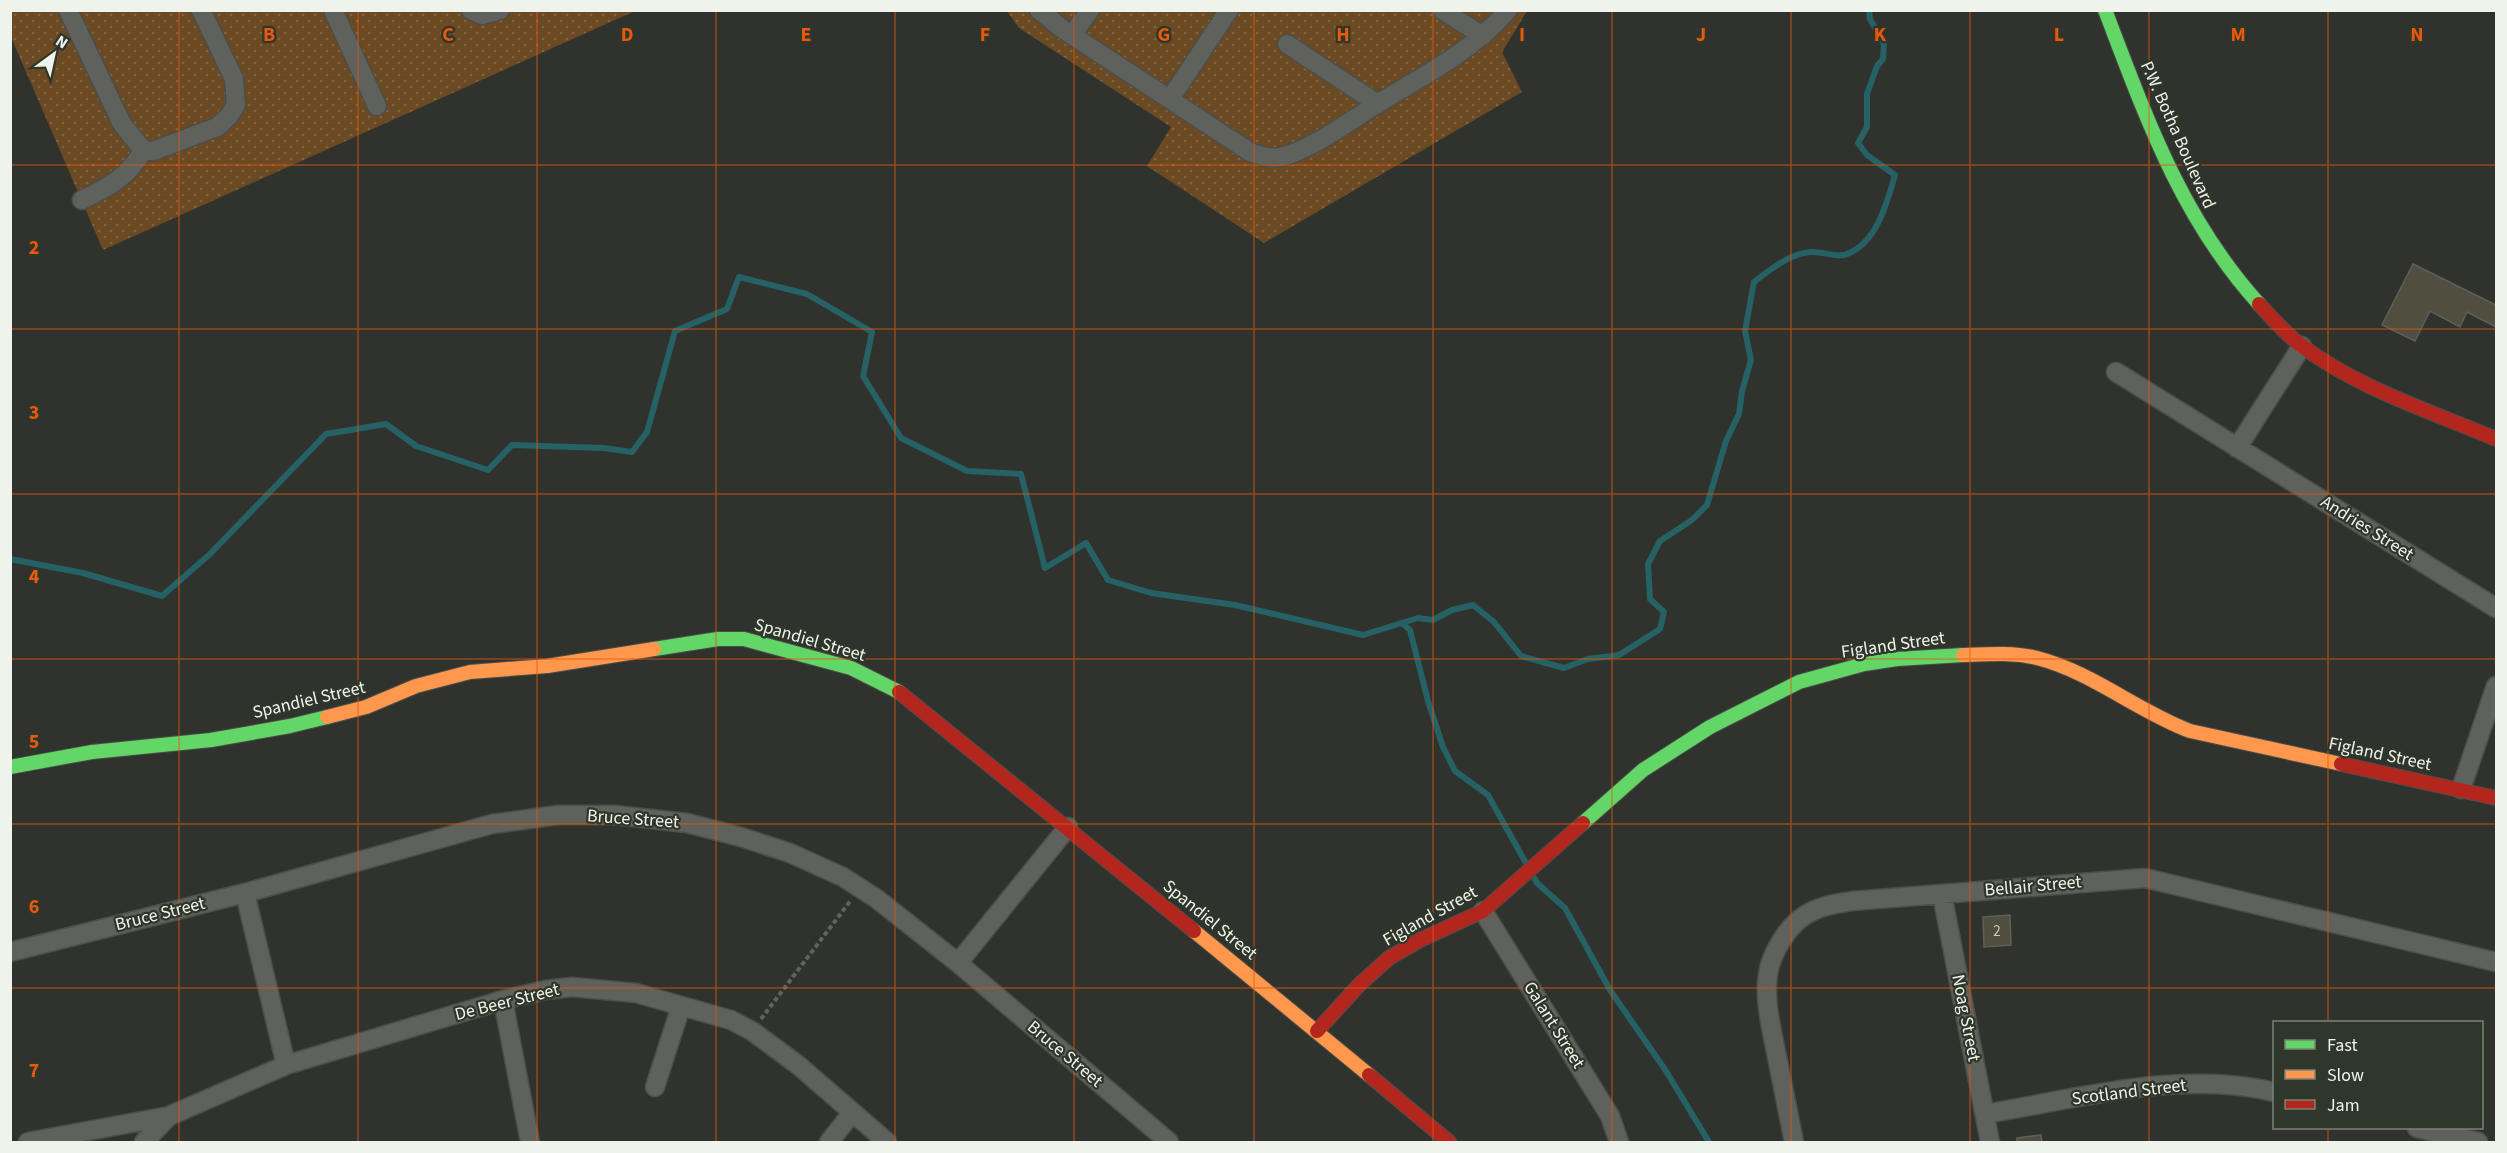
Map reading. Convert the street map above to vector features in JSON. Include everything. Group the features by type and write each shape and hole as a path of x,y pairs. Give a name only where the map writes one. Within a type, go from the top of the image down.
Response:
{"street":[{"path":"68,10 122,124 143,150 153,151 217,127 229,116 236,105 234,79 201,10"},
{"path":"333,10 377,106"},
{"path":"471,10 482,15 500,10"},
{"path":"1039,10 1072,35 1250,152 1265,157 1279,158 1328,134 1378,104 1483,36 1508,10"},
{"path":"1072,35 1090,10"},
{"path":"1170,99 1229,10"},
{"path":"1442,10 1483,36"},
{"name":"P.W. Botha Boulevard","path":"2105,10 2163,155 2202,231 2230,272 2302,346 2369,386 2496,439"},
{"path":"1287,44 1378,104"},
{"path":"82,200 113,185 126,175 143,150"},
{"path":"2237,448 2302,346"},
{"name":"Andries Street","path":"2116,372 2496,608"},
{"name":"Spandiel Street","path":"10,767 92,752 211,740 290,726 366,707 416,686 470,672 547,666 730,638 744,639 851,668 903,694 1317,1030 1449,1143"},
{"name":"Figland Street","path":"1317,1030 1360,984 1389,958 1420,940 1483,911 1642,770 1673,749 1710,727 1799,682 1864,664 1897,659 1986,654 2035,657 2077,672 2166,722 2190,731 2230,742 2462,789 2496,798"},
{"path":"2462,789 2496,686"},
{"name":"Bruce Street","path":"10,952 245,893 492,824 558,815 615,815 687,823 790,853 843,877 861,888 958,963 1169,1143"},
{"path":"958,963 1068,827"},
{"name":"Bellair Street","path":"1794,1143 1767,996 1768,973 1776,949 1802,916 1822,906 1852,901 2145,878 2496,962"},
{"path":"245,893 286,1065"},
{"name":"Noag Street","path":"1942,894 1990,1143"},
{"name":"Galant Street","path":"1483,911 1610,1116 1619,1143"},
{"name":"De Beer Street","path":"169,1116 286,1065 503,1000 546,990 572,987 636,993 731,1020 752,1031 798,1065 887,1143"},
{"path":"503,1000 530,1143"},
{"path":"655,1087 681,1005"},
{"name":"Scotland Street","path":"1985,1114 2164,1084 2212,1084 2273,1092"},
{"path":"829,1143 852,1113"},
{"path":"28,1143 169,1116"},
{"path":"144,1143 169,1116"},
{"path":"2421,1129 2478,1143"}],"path":[{"path":"752,1031 861,888"}],"shaded area":[{"path":"10,11 635,11 103,250 11,37"},
{"path":"1007,11 1527,11 1502,52 1522,92 1264,243 1147,166 1171,127 1019,28"}],"building":[{"path":"2413,264 2496,305 2496,327 2467,312 2460,327 2430,311 2415,341 2382,325"},
{"path":"2010,915 2011,945 1984,947 1983,917"},
{"path":"2041,1135 2042,1142 2017,1142 2017,1138"}],"waterway":[{"path":"10,559 83,573 162,596 210,554 326,434 386,424 416,446 488,470 512,445 604,448 632,452 647,432 675,331 727,309 739,277 807,294 872,332 863,376 901,438 967,471 1021,474 1045,568 1086,543 1108,580 1151,593 1235,605 1363,635 1418,618 1433,620 1452,610 1473,605 1494,622 1521,656 1564,668 1588,659 1619,655 1660,629 1664,612 1650,599 1648,564 1660,541 1692,520 1707,505 1726,441 1739,414 1742,391 1751,360 1745,331 1754,282 1795,255 1815,252 1844,255 1855,250 1872,233 1884,210 1895,175 1867,155 1858,143 1867,127 1867,94 1877,66 1883,59 1884,44 1870,19 1869,10"},
{"path":"1402,623 1410,630 1428,701 1443,747 1455,771 1488,795 1527,865"},
{"path":"1533,876 1537,883 1565,908 1610,990 1666,1071 1709,1142"}],"traffic: fast":[{"path":"2105,10 2135,89 2168,165 2208,237 2259,304"},
{"path":"654,649 718,639 744,639 851,668 899,692"},
{"path":"1583,823 1643,770 1710,727 1799,682 1864,664 1897,659 1963,655"},
{"path":"10,767 92,752 211,740 327,717"}],"traffic: slow":[{"path":"327,717 366,707 416,686 470,672 547,666 654,649"},
{"path":"1963,655 2010,654 2037,658 2077,672 2170,723 2190,731 2341,764"},
{"path":"1194,931 1369,1075"}],"traffic: jam":[{"path":"2259,304 2298,343 2344,373 2394,397 2496,439"},
{"path":"899,692 1194,931"},
{"path":"2341,764 2496,798"},
{"path":"1317,1031 1360,984 1389,958 1420,940 1483,911 1583,823"},
{"path":"1369,1075 1449,1142"}]}
